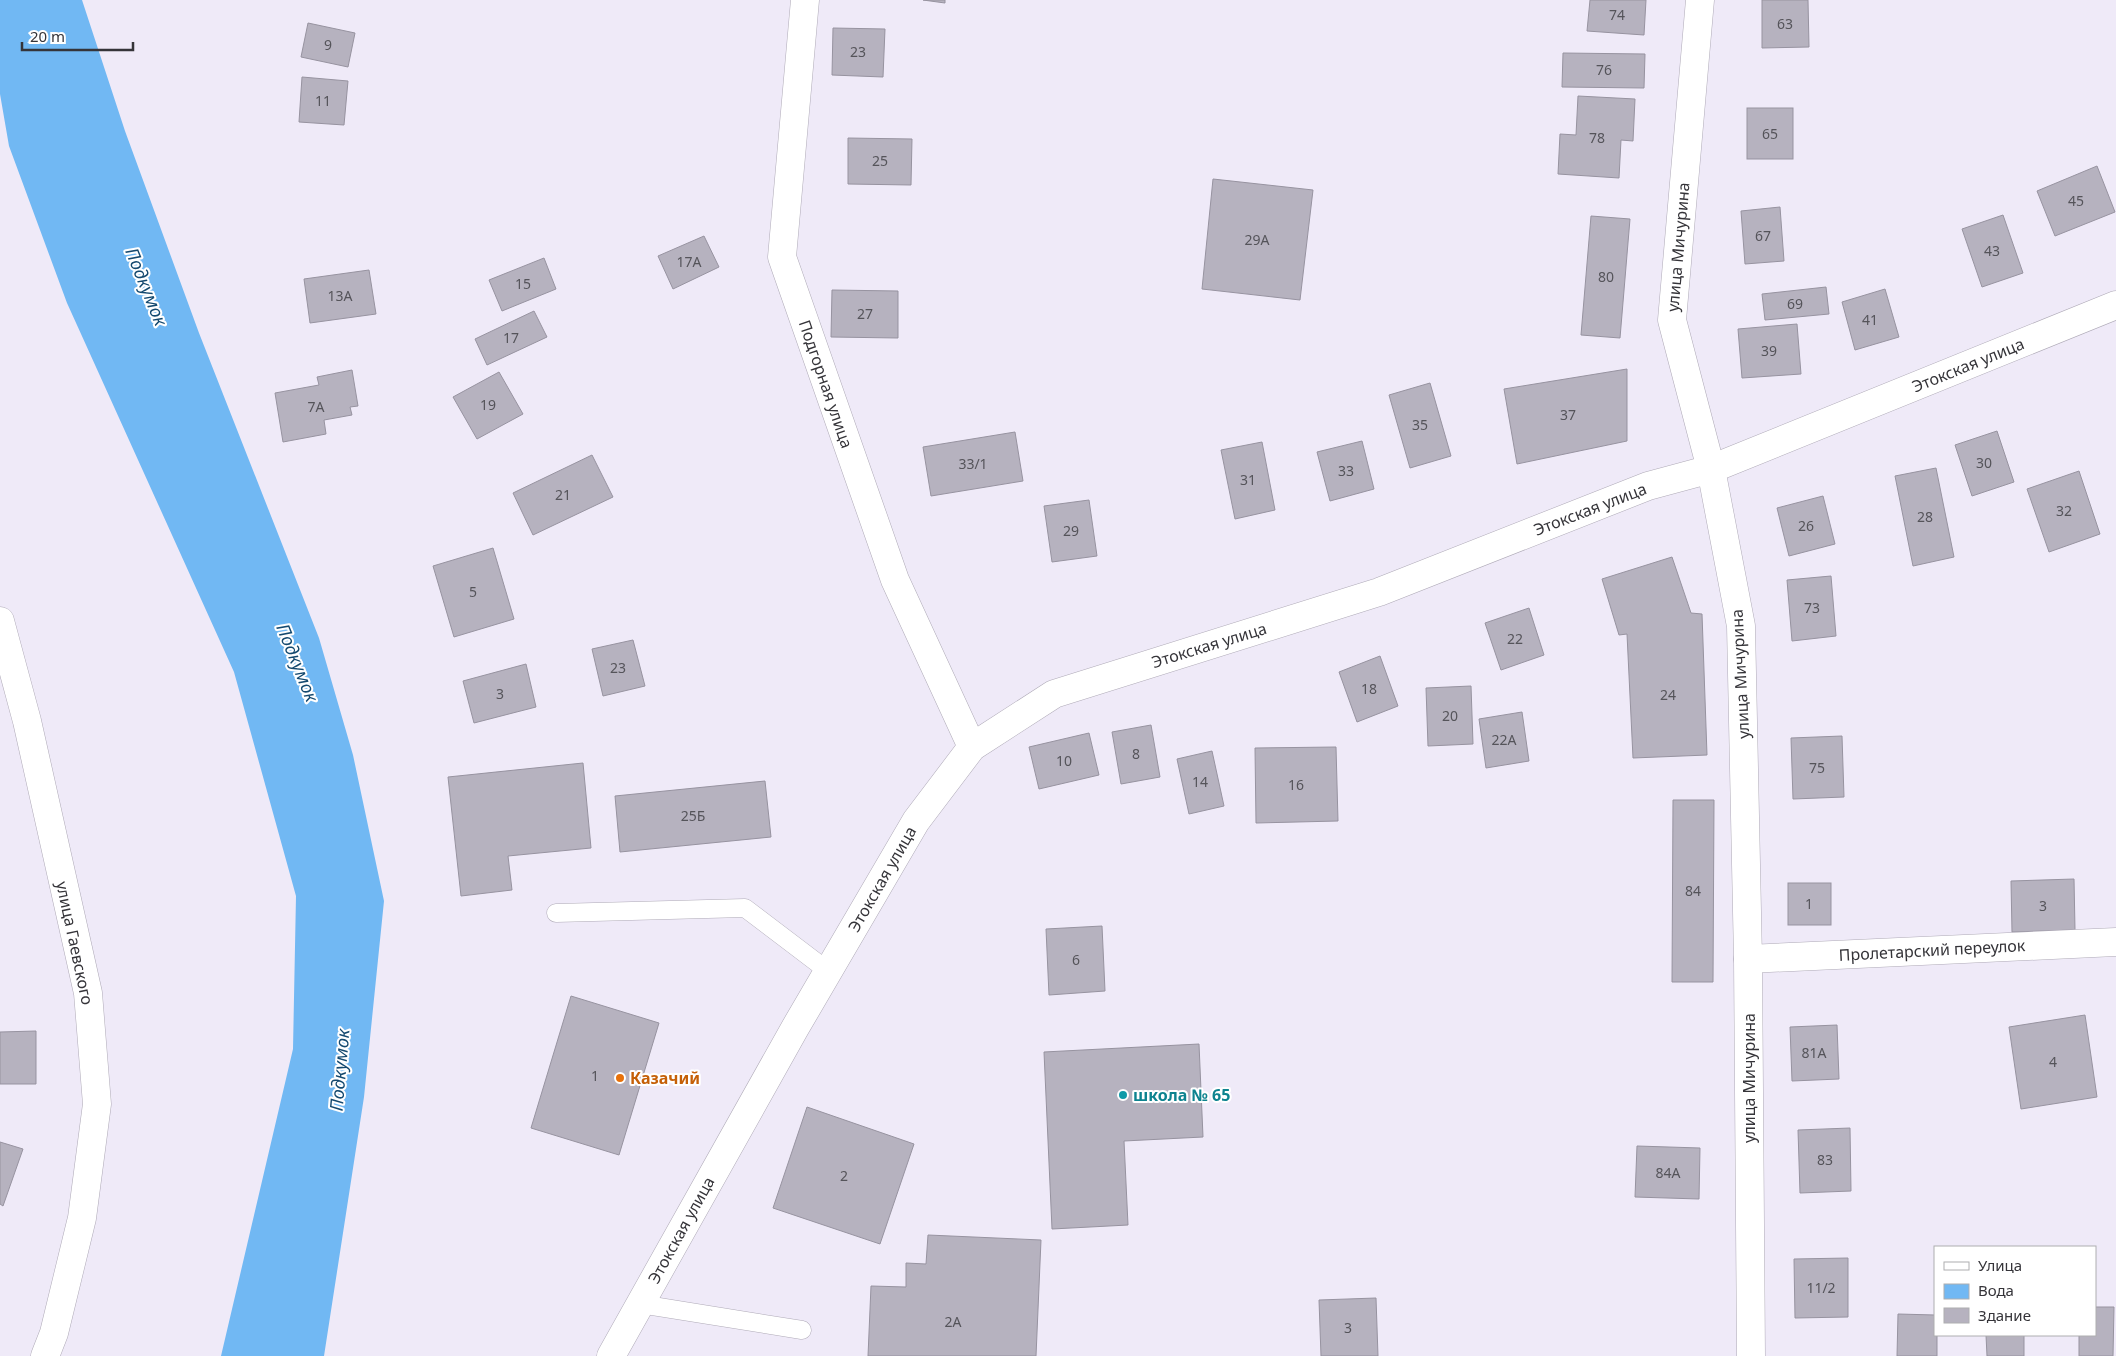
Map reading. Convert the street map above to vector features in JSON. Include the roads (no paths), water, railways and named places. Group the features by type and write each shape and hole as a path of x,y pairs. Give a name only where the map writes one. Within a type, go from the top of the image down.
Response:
{"street":[{"name":"Подгорная улица","path":"806,0 782,257 895,580 972,747"},
{"name":"улица Мичурина","path":"1700,0 1672,320 1711,469 1741,626 1748,959 1751,1356"},
{"name":"Этокская улица","path":"611,1356 828,971 916,821 972,747 1054,694 1379,592 1648,486 1711,469 2116,305"},
{"name":"улица Гаевского","path":"0,621 27,721 88,993 97,1104 82,1218 54,1333 44,1356"},
{"name":"Пролетарский переулок","path":"1748,959 2116,942"}],"lane":[{"path":"556,913 745,908 828,971"},
{"path":"640,1304 802,1330"}],"water":[{"name":"Подкумок","path":"0,0 82,0 125,131 199,333 319,638 353,755 384,901 364,1097 324,1356 221,1356 293,1049 296,896 234,672 67,303 9,146 0,94"}],"place":[{"name":"Казачий","path":"620,1078"},
{"name":"школа № 65","path":"1123,1095"}]}
